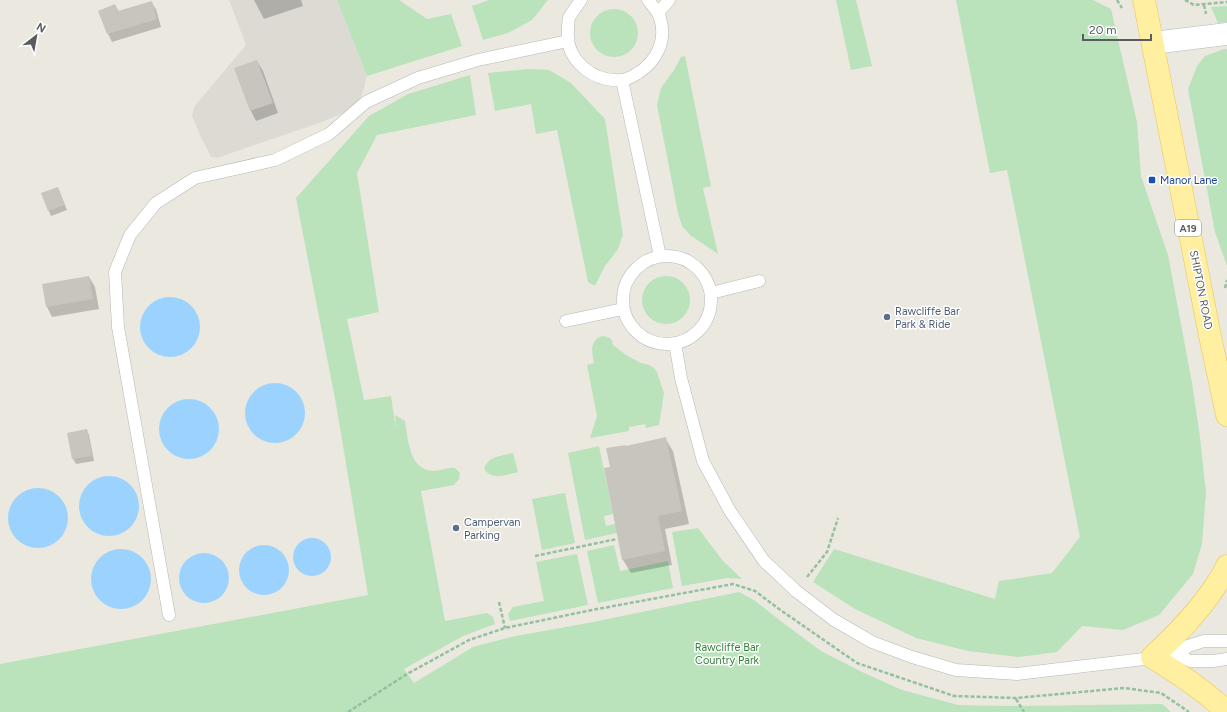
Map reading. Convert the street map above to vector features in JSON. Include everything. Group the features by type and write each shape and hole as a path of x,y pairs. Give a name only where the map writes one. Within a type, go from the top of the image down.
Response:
{"main road":[{"name":"SHIPTON ROAD","path":"1144,0 1208,328 1227,415"},
{"path":"1227,566 1206,600 1194,615 1152,658 1185,677 1214,699 1227,712"}],"street":[{"path":"1152,43 1227,34"}],"lane":[{"path":"581,0 569,19 568,41 572,53 578,63 590,73 603,78 622,80 634,76 648,67 657,54 662,38 660,19 658,13 648,0"},
{"path":"658,13 670,0"},
{"path":"169,615 118,327 115,272 130,234 156,203 195,178 275,160 329,134 366,102 418,78 478,60 568,41"},
{"path":"622,80 660,256"},
{"path":"660,256 682,259 696,268 706,280 711,293 710,312 701,328 691,338 675,344 656,344 642,337 631,327 623,309 622,294 625,283 634,270 648,260 660,256"},
{"path":"711,293 759,281"},
{"path":"566,321 623,309"},
{"path":"675,344 681,378 703,460 730,511 764,561 796,591 834,620 872,642 912,657 956,670 1017,674 1178,655 1190,661 1213,661 1227,659"},
{"path":"1178,655 1188,646 1204,641 1227,641"}],"path":[{"path":"1185,0 1194,5 1227,2"},
{"path":"348,712 407,674 469,640 504,628 733,584 754,591 779,609 796,591 827,552 838,518"},
{"path":"535,556 618,540"},
{"path":"499,602 504,628"},
{"path":"1016,698 1024,712"}],"shaded area":[{"path":"229,0 337,0 367,76 363,92 356,106 349,111 319,123 217,158 211,157 192,115 194,107 246,45"}],"green space":[{"path":"337,0 399,0 427,19 451,14 462,46 367,76"},
{"path":"489,0 548,0 532,20 508,33 483,40 472,6"},
{"path":"836,0 856,0 872,66 851,70"},
{"path":"956,0 1093,0 1111,9 1137,122 1141,176 1168,255 1192,383 1206,493 1202,544 1193,574 1159,615 1123,630 1082,626 1057,652 1019,657 968,651 916,638 855,609 813,582 834,549 995,599 999,581 1052,573 1080,537 1007,170 990,173"},
{"path":"1227,6 1227,22 1218,23 1211,7"},
{"path":"614,9 623,11 631,16 636,24 638,33 636,42 631,50 623,55 614,57 605,55 597,50 592,42 590,33 592,24 597,16 605,11"},
{"path":"1227,49 1227,266 1215,232 1188,89 1197,66 1205,56"},
{"path":"685,56 711,186 703,188 718,254 690,235 682,226 678,213 657,105 661,88 681,57"},
{"path":"529,69 549,70 571,83 605,119 623,235 618,249 605,266 595,286 588,282 557,130 536,134 531,104 495,111 488,73"},
{"name":"Rawcliffe Bar Country Park","path":"470,75 476,115 377,135 357,173 379,312 347,319 364,400 391,396 396,430 395,415 405,421 411,452 419,465 425,469 433,471 455,468 460,473 459,479 454,485 421,491 445,621 487,613 493,617 495,624 463,636 404,669 414,683 473,647 511,637 739,592 754,600 821,651 902,690 958,705 1007,706 1162,704 1171,712 0,712 0,664 368,595 336,404 296,198 369,116 408,94"},
{"path":"661,276 671,276 683,283 690,295 690,305 683,317 671,324 661,324 653,320 646,313 642,305 642,295 646,287 653,280"},
{"path":"602,336 608,337 612,340 613,345 626,355 641,363 649,365 657,372 664,393 659,425 646,428 645,424 629,427 629,431 590,438 597,416 587,365 594,363 592,347 595,341"},
{"path":"599,446 613,514 604,516 606,526 615,524 617,533 585,540 568,453"},
{"path":"513,453 518,472 503,476 495,476 487,473 484,469 492,459"},
{"path":"565,493 575,543 542,550 532,499"},
{"path":"698,528 723,561 742,579 727,578 682,586 672,532"},
{"path":"614,545 620,571 668,561 673,588 598,603 587,551"},
{"path":"577,554 588,605 510,621 508,614 513,607 544,601 536,562"}],"water":[{"path":"164,297 176,297 192,305 198,315 200,327 198,339 192,349 176,357 164,357 148,349 140,333 140,321 148,305"},
{"path":"269,383 281,383 297,391 303,401 305,413 303,425 297,435 281,443 269,443 253,435 245,419 245,407 253,391"},
{"path":"183,399 195,399 211,407 217,417 219,429 217,441 211,451 195,459 183,459 167,451 159,435 159,423 167,407"},
{"path":"109,476 126,481 134,489 139,506 134,523 126,531 109,536 92,531 84,523 79,506 84,489 92,481"},
{"path":"32,488 44,488 55,493 63,501 68,512 66,530 55,543 44,548 32,548 21,543 13,535 8,524 8,512 13,501 21,493"},
{"path":"308,538 316,538 326,543 330,550 330,564 326,571 316,576 308,576 298,571 296,568 293,561 293,553 298,543 301,541"},
{"path":"264,545 273,547 282,552 287,561 289,570 287,579 282,588 273,593 264,595 255,593 246,588 241,579 239,570 241,561 246,552 255,547"},
{"path":"121,549 138,554 146,562 151,579 146,596 138,604 121,609 104,604 96,596 91,579 96,562 104,554"},
{"path":"204,553 214,555 222,560 227,568 229,578 227,588 222,596 214,601 204,603 194,601 186,596 181,588 179,578 181,568 186,560 194,555"}],"building":[{"path":"152,1 157,19 107,34 98,11 115,4 118,11"},
{"path":"257,60 273,103 250,111 234,68"},
{"path":"58,187 65,205 48,211 41,193"},
{"path":"89,276 93,299 46,307 42,284"},
{"path":"87,429 92,456 72,459 67,433"},
{"path":"666,437 682,511 658,516 665,551 622,560 604,468 610,467 606,448 626,446"}],"place":[{"name":"Manor Lane","path":"1152,180"},
{"name":"Rawcliffe Bar Park & Ride","path":"887,317"},
{"name":"Campervan Parking","path":"456,528"}]}
